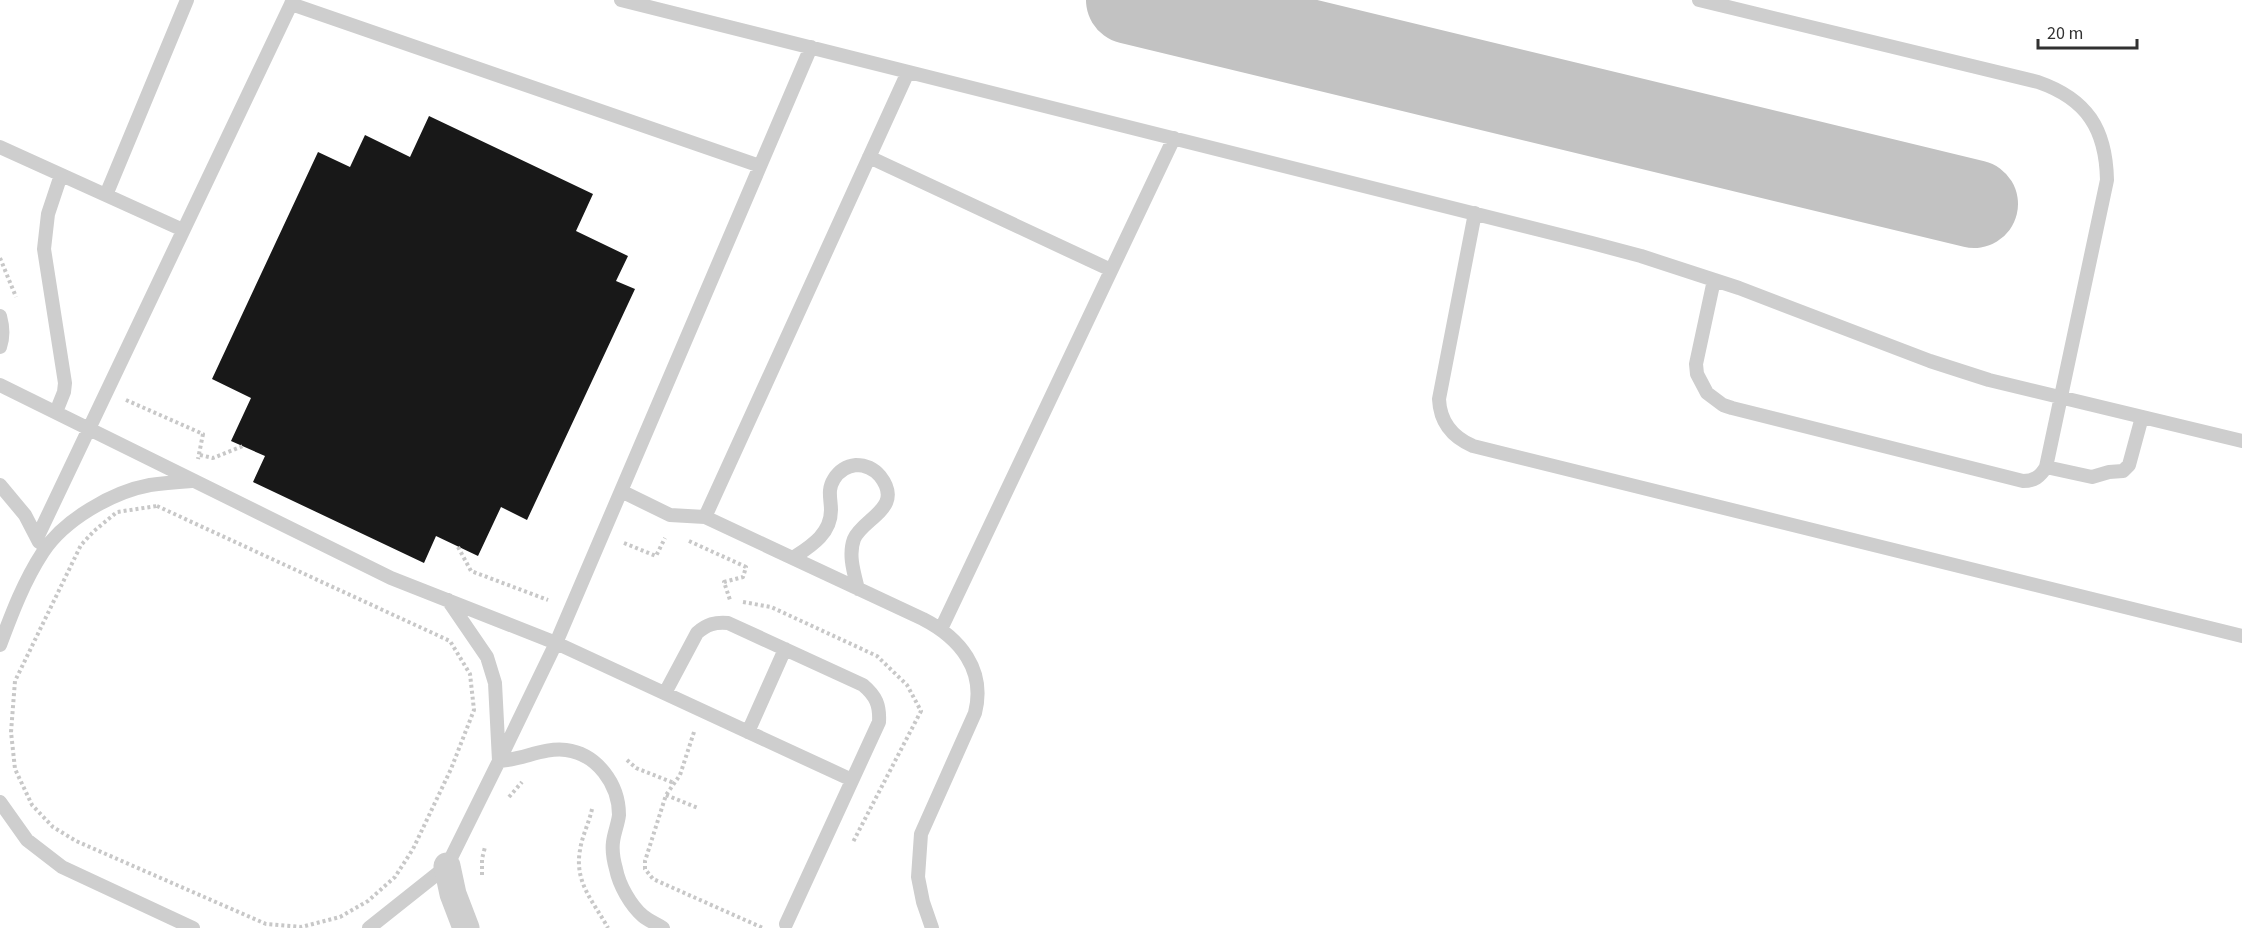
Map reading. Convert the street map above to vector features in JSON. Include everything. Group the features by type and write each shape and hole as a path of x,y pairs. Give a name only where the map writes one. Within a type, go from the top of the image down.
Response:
{"street":[{"path":"447,866 453,894 466,928"}],"lane":[{"path":"106,195 188,0"},
{"path":"621,0 1641,256 1714,280 1955,370 2060,398 2242,441"},
{"path":"1699,0 2038,82 2059,90 2086,112 2096,127 2103,144 2107,180 2046,467 2039,477 2031,481 2023,481 1723,405 1707,393 1701,385 1696,364 1714,280"},
{"path":"37,538 292,2 760,166"},
{"path":"369,928 447,866 556,643 811,48"},
{"path":"705,517 908,72"},
{"path":"941,629 1174,138"},
{"path":"0,147 183,230"},
{"path":"869,157 1111,270"},
{"path":"56,412 65,383 44,249 48,214 61,175"},
{"path":"1475,213 1439,399 1447,427 1463,442 2242,636"},
{"path":"0,316 3,340 0,347"},
{"path":"0,385 391,578 556,643 852,780"},
{"path":"2046,467 2092,477 2123,471 2129,465 2142,417"},
{"path":"793,558 822,536 831,512 830,487 835,477 843,469 867,466 877,472 884,481 887,493 885,504 879,514 860,529 854,540 852,564 858,589"},
{"path":"0,645 15,604 43,551 73,521 109,499 150,485 192,481"},
{"path":"0,485 25,515 43,551"},
{"path":"621,491 670,515 705,517 941,629 956,642 975,672 979,698 975,713 921,834 918,877 932,928"},
{"path":"448,600 487,657 495,683 499,761"},
{"path":"665,693 696,633 704,626 715,622 728,623 863,685 872,693 879,706 879,722 786,924"},
{"path":"748,732 785,649"},
{"path":"499,761 513,761 551,750 565,750 580,753 596,764 609,778 617,797 619,816 613,843 616,870 626,895 643,916 663,928"},
{"path":"0,802 27,840 62,867 193,928"}],"path":[{"path":"120,398 203,434 200,455 192,481"},
{"path":"200,455 213,458 243,446"},
{"path":"157,506 450,641 470,674 474,710 451,769 413,849 395,877 368,901 340,917 300,927 266,924 76,841 53,827 32,805 15,768 11,732 15,681 81,545 117,512 157,506"},
{"path":"617,552 622,542 656,556 668,532"},
{"path":"688,541 746,567 743,577 724,582 730,601 723,602"},
{"path":"458,547 471,570 558,604"},
{"path":"695,730 680,775 666,795 645,861 645,869 653,879 763,928"},
{"path":"619,754 636,768 675,783"},
{"path":"507,801 525,777"},
{"path":"666,795 698,808"},
{"path":"593,802 580,850 579,864 583,886 591,903 608,928"},
{"path":"483,879 482,859 488,840"}],"building":[{"path":"429,116 593,194 576,231 628,256 616,281 635,289 527,520 501,507 478,556 436,536 424,563 253,482 265,456 231,441 251,398 212,379 318,152 350,167 365,135 410,157"}],"taxiway":[{"path":"1130,0 1974,204"}]}
